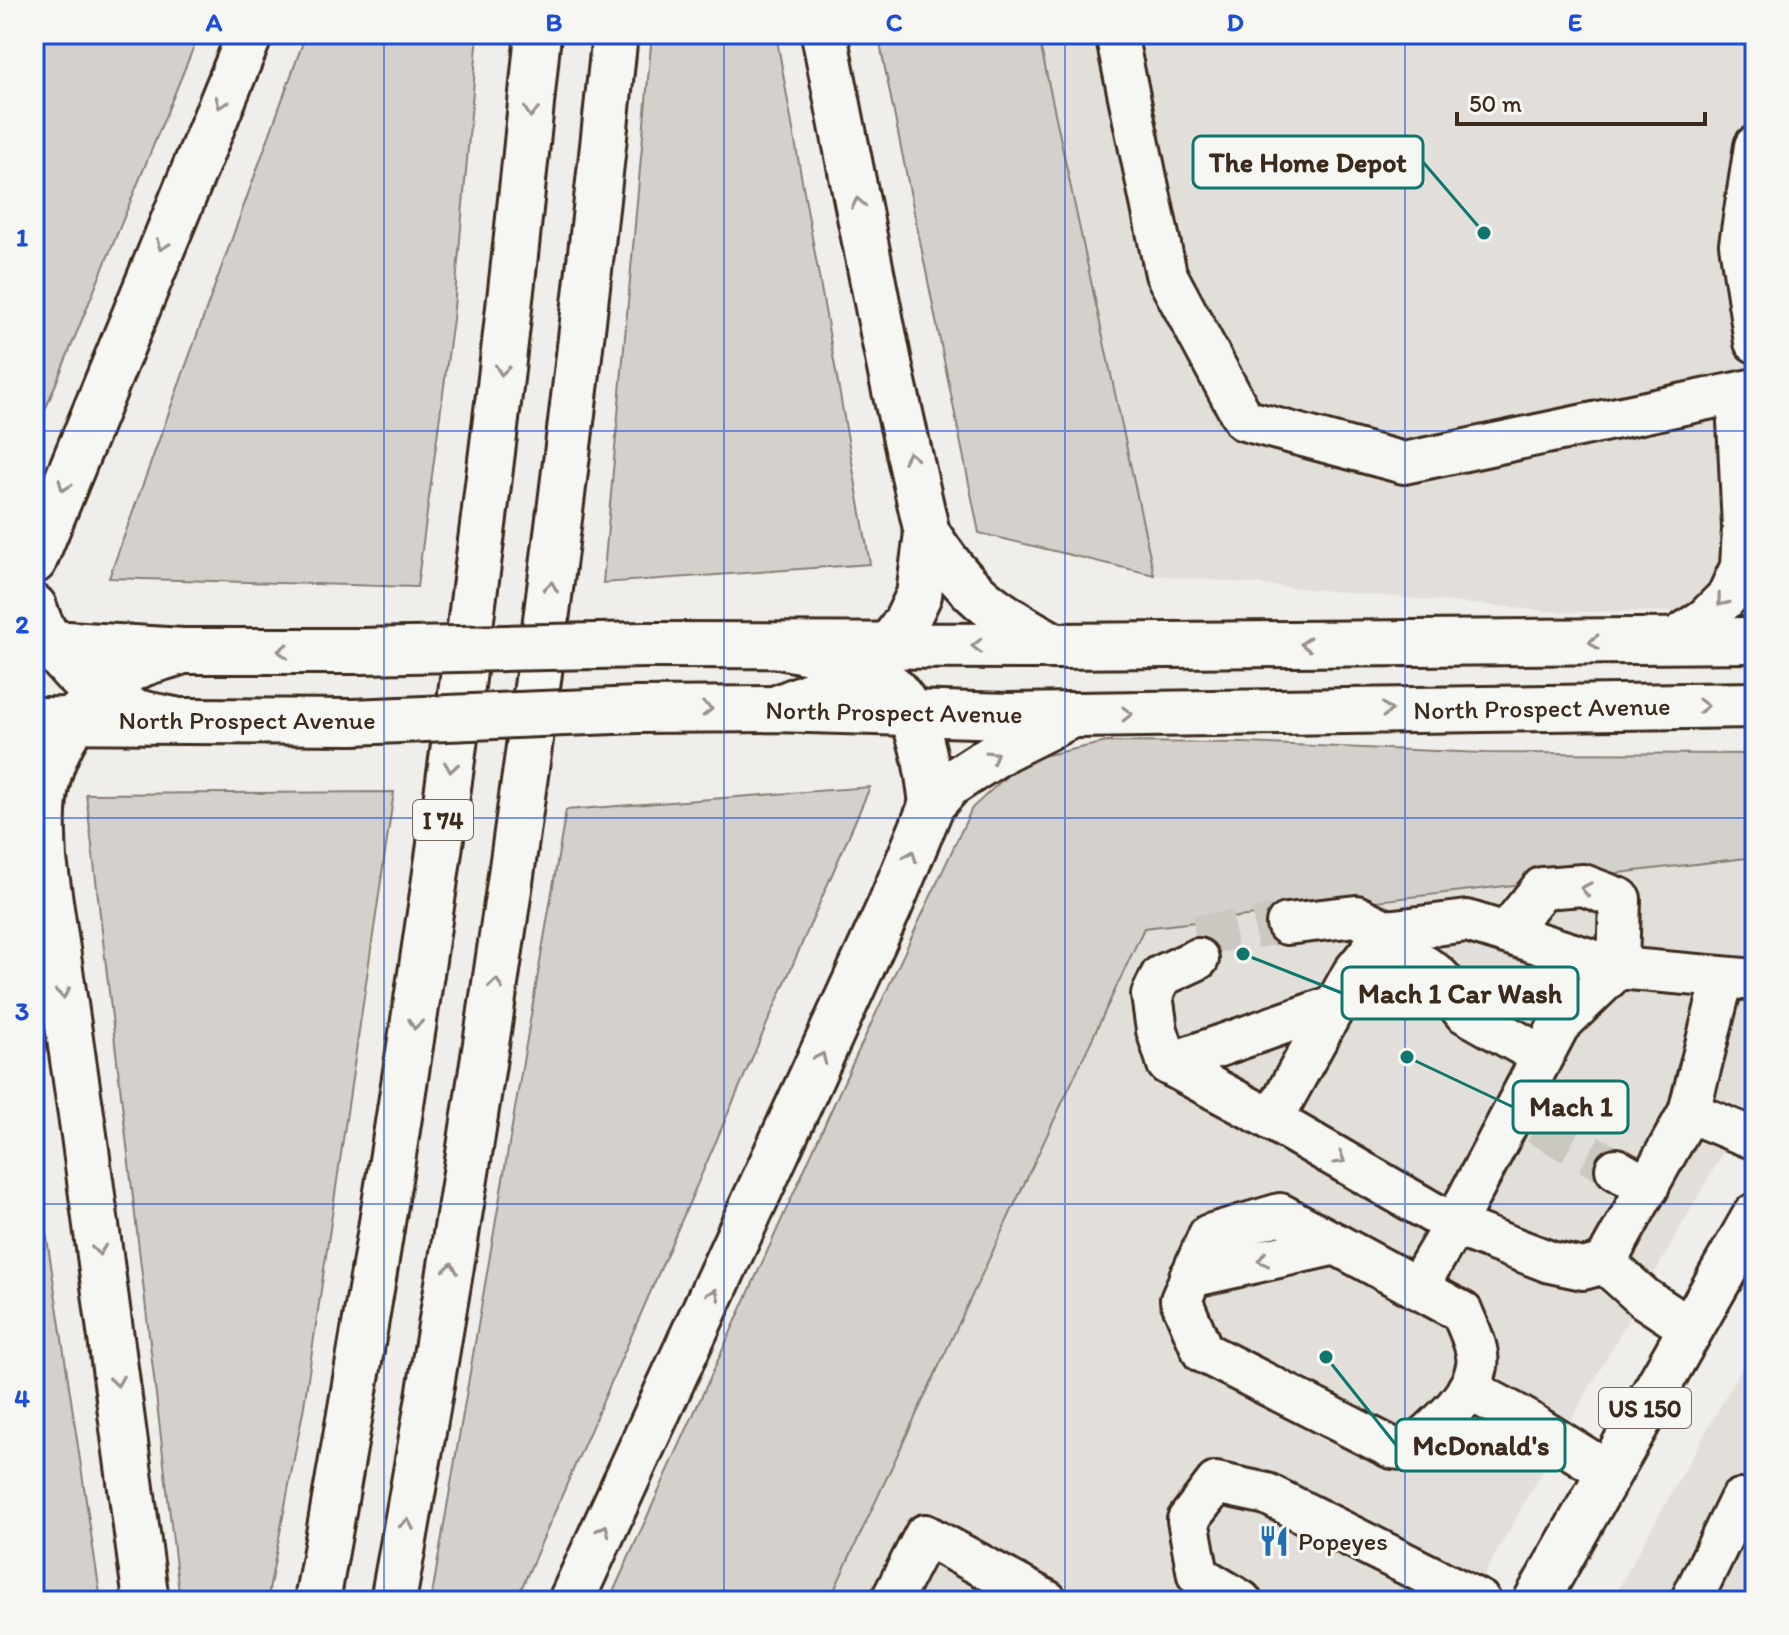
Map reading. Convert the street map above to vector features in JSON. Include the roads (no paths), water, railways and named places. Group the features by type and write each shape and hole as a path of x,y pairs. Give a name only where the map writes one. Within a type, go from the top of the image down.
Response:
{"main road":[{"path":"34,561 250,34"},
{"name":"I 74","path":"317,1601 357,1379 429,923 490,478 521,214 538,34"},
{"path":"393,1601 430,1399 489,1035 521,811 580,360 615,34"},
{"path":"775,709 825,690 876,658 906,622 919,595 927,533 891,373 824,34"},
{"path":"927,533 955,575 975,596 1007,620 1055,646"},
{"path":"39,631 183,651 780,646 825,656 876,658 1055,646 1755,640"},
{"name":"North Prospect Avenue","path":"39,631 86,683 70,711"},
{"path":"146,1601 84,1135 39,848 46,784 70,711 142,664 183,651"},
{"path":"876,658 881,677 899,696 919,738 929,776 932,804"},
{"name":"North Prospect Avenue","path":"70,711 111,702 142,714 175,720 353,722 638,710 775,709 1072,715 1755,705"},
{"path":"571,1601 883,922 932,804 950,784 1004,749 1072,715"},
{"name":"US 150","path":"1536,1601 1755,1216"}],"lane":[{"path":"1116,34 1166,274 1244,420 1404,463 1755,391"},
{"path":"1755,146 1740,244 1755,342"},
{"path":"1672,641 1706,618 1727,597 1741,567 1743,528 1738,421 1755,391"},
{"path":"1417,1288 1454,1225 1526,1116 1542,1056 1559,1025 1618,968 1620,899 1583,885 1542,888 1506,933"},
{"path":"1288,937 1358,942 1467,921 1618,968 1739,979 1689,1112 1632,1179 1605,1263"},
{"path":"1272,1120 1353,973 1380,939"},
{"path":"1380,939 1440,977 1454,1002 1464,1012 1542,1056"},
{"path":"1196,947 1161,976 1152,995 1157,1030 1168,1064 1454,1225 1550,1262 1583,1269 1605,1263"},
{"path":"1168,1064 1336,1005"},
{"path":"1689,1112 1755,1139"},
{"path":"1280,1214 1417,1288 1462,1312 1475,1349 1477,1365 1468,1389 1449,1413 1411,1450 1392,1448 1203,1352 1181,1300 1209,1235 1280,1214"},
{"path":"1605,1263 1644,1298 1691,1329"},
{"path":"1468,1389 1517,1415 1608,1472"},
{"path":"1241,1601 1198,1575 1188,1520 1216,1483 1267,1494 1480,1601"},
{"path":"1691,1601 1740,1500"},
{"path":"891,1601 925,1535 1047,1601"}],"tunnel":[{"path":"1195,935 1287,924"},
{"path":"1537,1124 1616,1169"}],"place":[{"name":"The Home Depot","path":"1484,233"},
{"name":"Mach 1 Car Wash","path":"1243,954"},
{"name":"Mach 1","path":"1407,1057"},
{"name":"McDonald's","path":"1326,1357"},
{"name":"Popeyes","path":"1274,1541"}]}
